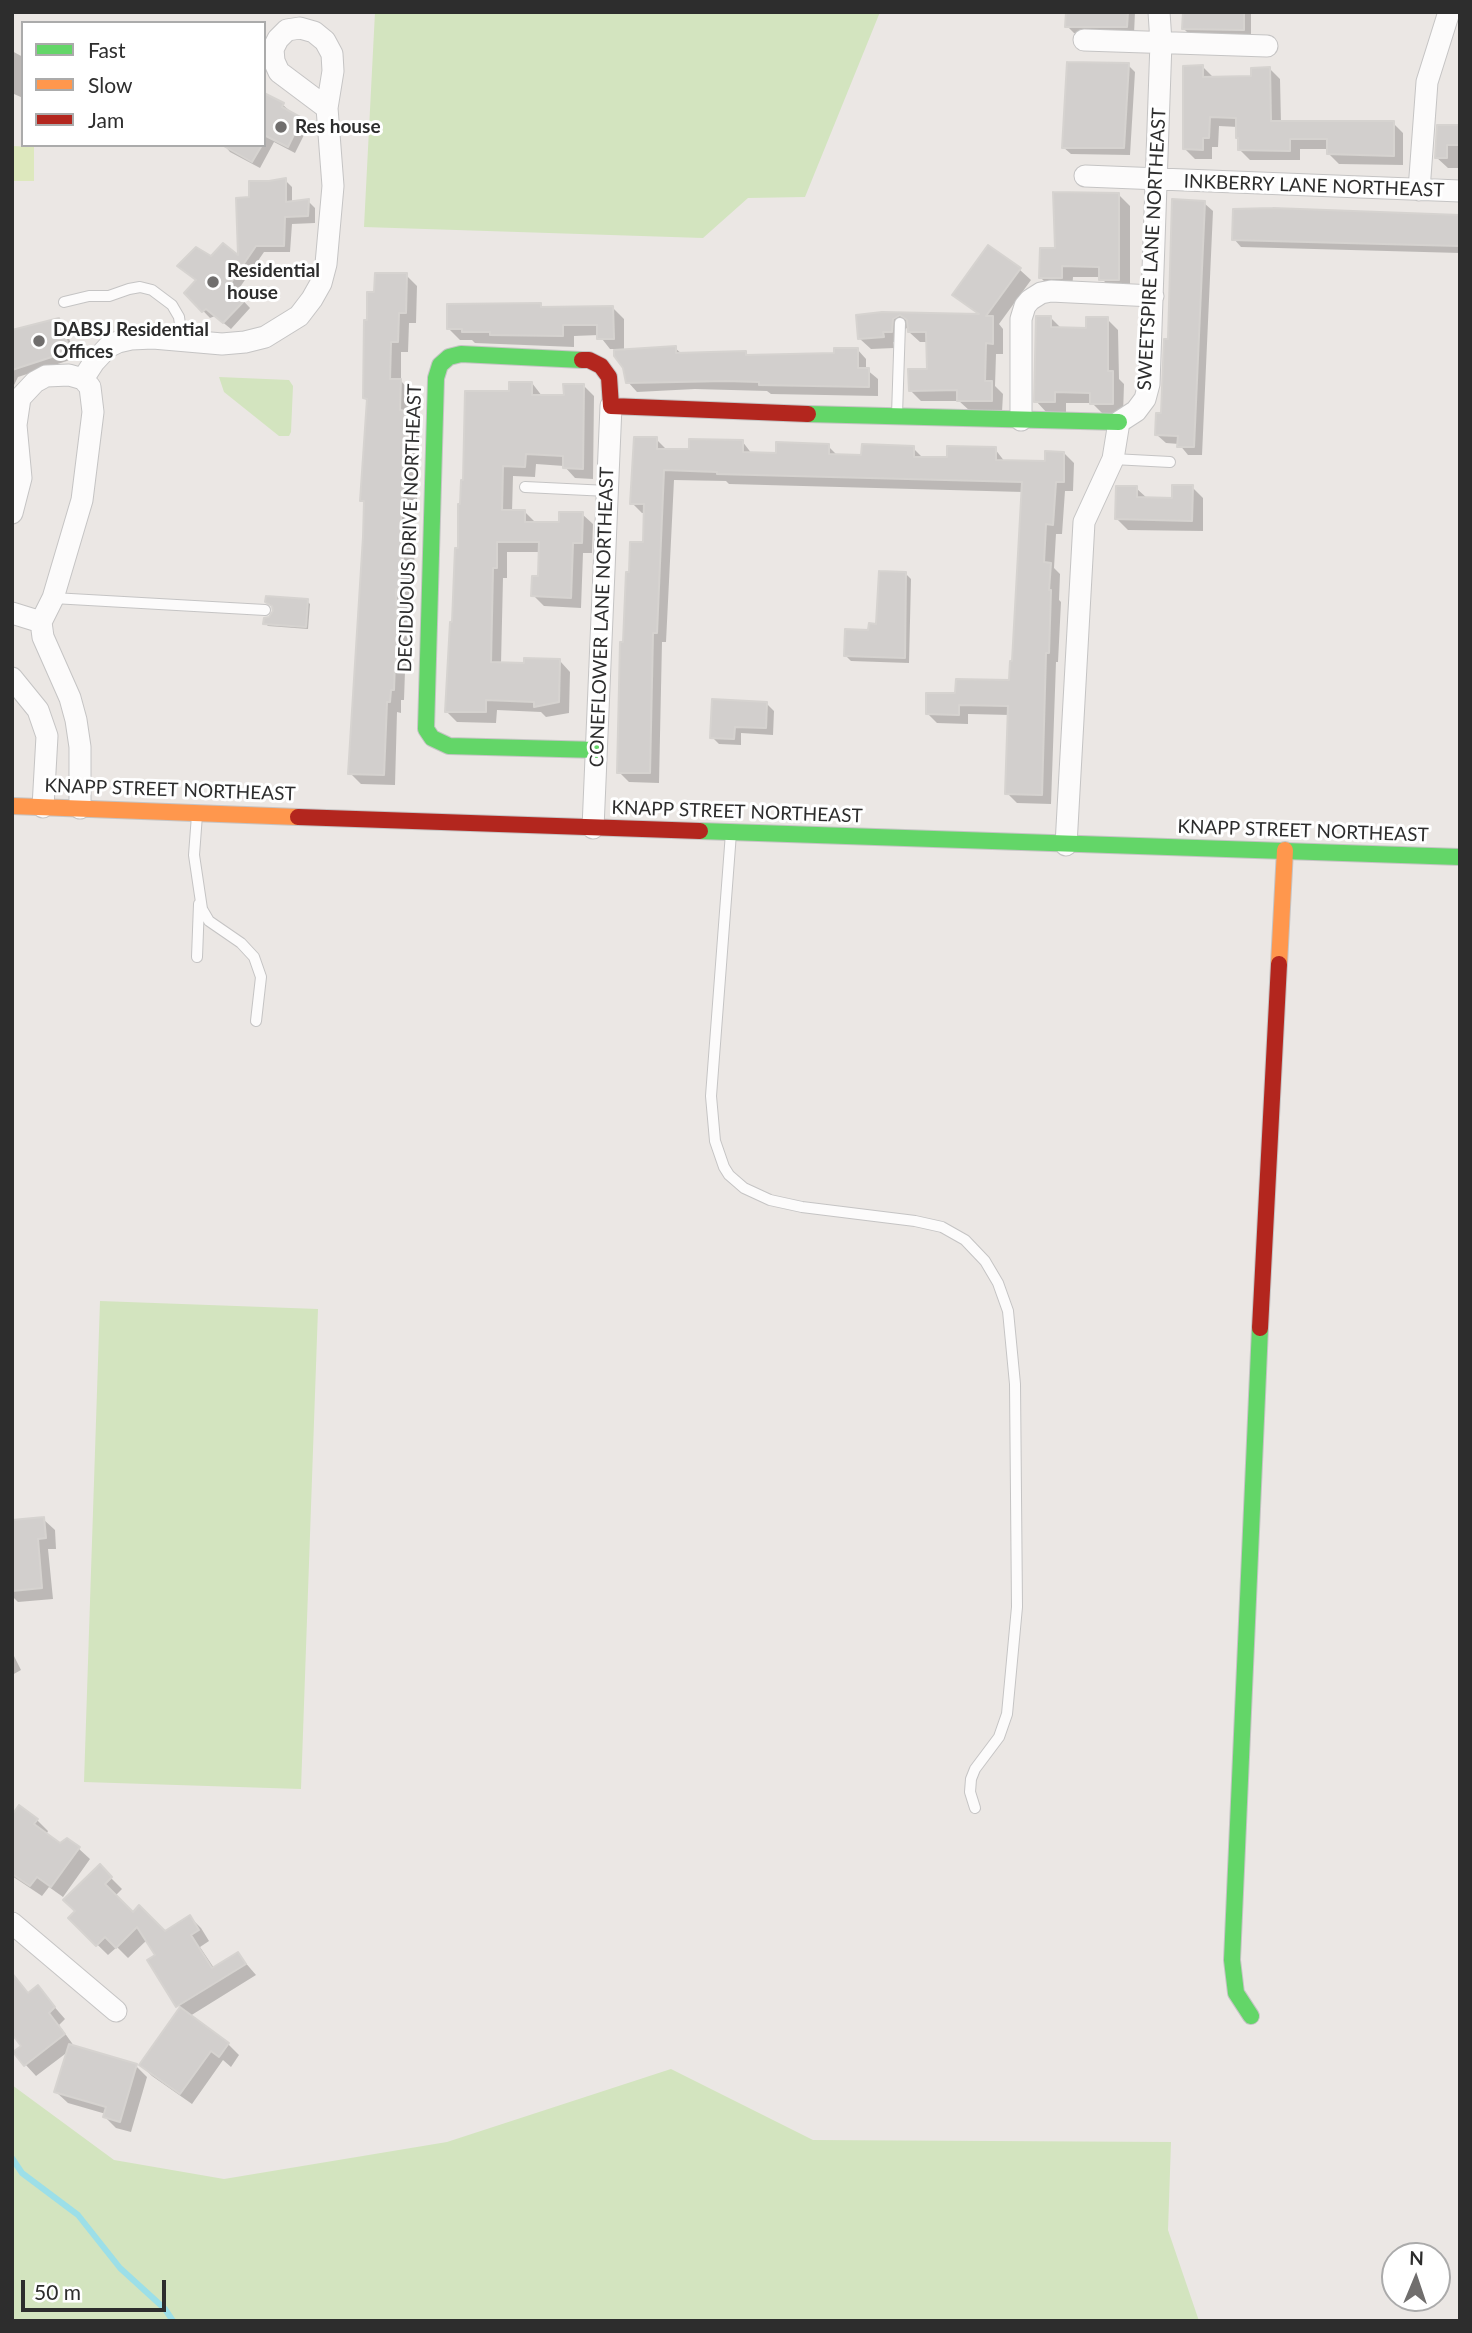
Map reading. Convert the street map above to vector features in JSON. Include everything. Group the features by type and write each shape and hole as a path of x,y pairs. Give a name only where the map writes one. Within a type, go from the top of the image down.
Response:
{"street":[{"name":"SWEETSPIRE LANE NORTHEAST","path":"1119,422 1136,411 1147,392 1157,180 1159,12"},
{"path":"1419,190 1424,94 1449,12"},
{"path":"1084,40 1267,46"},
{"path":"83,379 108,347 118,342 142,339 222,344 265,337 299,316 321,283 326,264 333,186 327,108"},
{"name":"INKBERRY LANE NORTHEAST","path":"1084,176 1460,191"},
{"path":"1021,420 1021,319 1030,300 1041,293 1051,291 1153,296"},
{"name":"DECIDUOUS DRIVE NORTHEAST","path":"597,750 449,746 437,742 428,734 424,724 437,372 443,361 461,354 590,360 601,366 609,377 611,406"},
{"path":"12,513 21,478 16,425 20,398 35,382 46,376 69,375 83,379 90,387 93,412 82,500 53,598 41,622 43,636 70,698 76,720 80,747 80,808"},
{"path":"611,406 897,418 1119,422 1113,459 1084,522 1066,845"},
{"name":"CONEFLOWER LANE NORTHEAST","path":"593,828 611,406"},
{"path":"12,613 41,622"},
{"path":"12,678 38,710 47,736 43,807"},
{"name":"KNAPP STREET NORTHEAST","path":"12,806 1460,857"},
{"path":"1251,2016 1236,1993 1232,1959 1261,1304 1285,850"},
{"path":"12,1923 116,2011"}],"lane":[{"path":"64,302 89,296 110,296 129,289 152,290 172,305 179,317 182,340"},
{"path":"897,418 900,323"},
{"path":"1113,459 1170,462"},
{"path":"525,487 608,491"},
{"path":"53,598 265,610"},
{"path":"197,812 194,855 199,900 197,957"},
{"path":"731,833 711,1112 715,1141 724,1167 734,1181 770,1200 802,1208 915,1221 942,1227 965,1240 985,1261 998,1283 1008,1311 1015,1384 1017,1607 1007,1714 999,1737 975,1769 971,1779 970,1792 975,1808"},
{"path":"199,900 209,921 241,943 254,957 261,977 256,1021"}],"green space":[{"path":"375,12 880,12 805,197 748,198 703,238 364,227"},
{"path":"12,146 34,147 34,181 12,181"},
{"path":"219,377 289,380 293,386 289,436 279,436 224,392"},
{"path":"100,1301 318,1309 301,1789 84,1782"},
{"path":"671,2069 813,2140 1171,2142 1168,2230 1199,2321 12,2321 12,2085 114,2160 224,2179 447,2142"}],"building":[{"path":"1066,12 1128,12 1127,27 1065,27"},
{"path":"1183,12 1244,12 1244,30 1182,29"},
{"path":"1067,62 1129,63 1124,148 1062,148"},
{"path":"1203,65 1203,77 1251,76 1251,68 1270,67 1271,121 1394,121 1394,156 1327,154 1327,139 1290,139 1290,151 1238,150 1236,118 1210,117 1209,138 1203,138 1203,150 1183,149 1183,66"},
{"name":"Res house","path":"266,94 284,103 282,107 302,118 288,147 266,136"},
{"path":"1437,125 1460,125 1460,145 1447,145 1447,158 1435,158"},
{"name":"Res house","path":"226,147 261,147 252,162"},
{"path":"286,178 286,202 309,199 308,216 285,217 284,246 256,246 230,284 245,300 223,323 206,309 202,312 184,293 196,280 177,266 196,247 211,256 223,243 238,255 236,198 249,197 249,181"},
{"path":"1053,192 1119,193 1119,280 1099,280 1099,267 1062,266 1062,278 1039,278 1040,248 1055,248"},
{"path":"1172,199 1205,201 1194,447 1177,447 1178,436 1155,435 1156,413 1161,413 1164,339 1168,339"},
{"path":"1233,209 1460,215 1460,246 1232,240"},
{"path":"988,245 1021,268 986,316 993,316 993,344 986,343 985,381 992,381 992,401 957,401 957,390 909,391 908,369 927,369 926,332 908,332 907,320 900,315 893,319 892,332 883,332 884,337 858,339 856,315 882,312 979,314 952,295"},
{"path":"375,273 407,273 406,313 399,313 398,342 391,342 390,379 401,379 400,410 405,411 404,422 409,422 407,491 402,490 401,521 405,521 403,559 400,589 396,589 398,661 395,660 394,690 391,690 390,702 387,702 384,775 348,774 363,537 364,501 360,501 367,399 363,398 364,320 367,320 367,292 374,292"},
{"path":"541,303 541,307 613,306 614,339 597,339 597,325 563,325 563,336 490,335 490,332 447,329 447,304"},
{"path":"1036,316 1051,316 1051,327 1086,328 1086,317 1108,317 1108,371 1113,371 1113,404 1090,404 1090,393 1055,392 1055,402 1034,402"},
{"name":"DABSJ Residential Offices","path":"59,318 70,351 12,370 12,330"},
{"path":"676,346 676,353 746,351 746,355 834,353 834,348 858,348 858,368 869,368 869,387 759,385 759,382 726,381 626,383 623,368 614,356 614,350"},
{"path":"509,382 532,382 532,395 564,395 563,384 584,384 583,469 563,468 563,456 526,454 525,467 503,466 502,510 525,510 525,522 559,522 559,512 583,512 582,543 573,543 571,598 531,596 532,576 538,576 539,542 497,542 497,568 493,568 491,662 524,663 524,658 560,659 559,702 534,707 534,702 486,700 486,712 445,712 455,548 458,548 458,504 463,480 465,391 509,391"},
{"path":"634,437 657,437 657,449 689,449 689,439 743,440 743,452 776,453 776,442 829,444 829,454 861,455 862,444 914,446 914,457 947,457 947,446 996,447 996,460 1045,461 1045,451 1064,452 1064,482 1056,482 1053,525 1046,524 1044,562 1051,563 1051,590 1049,653 1046,653 1042,795 1005,794 1008,706 959,705 959,715 926,714 926,693 955,693 956,679 1009,680 1022,482 717,474 664,470 657,633 653,633 650,773 617,773 620,642 623,642 626,572 629,572 630,542 643,542 644,504 630,504"},
{"path":"1172,485 1193,485 1192,521 1115,519 1116,486 1137,486 1137,497 1172,498"},
{"path":"879,571 906,572 905,658 844,656 845,629 868,630 869,623 876,624"},
{"path":"266,596 308,599 306,627 263,624 264,618 269,617 273,611 272,606 265,602"},
{"path":"712,699 767,702 766,728 735,727 734,739 710,738"},
{"path":"44,1517 46,1538 38,1539 42,1588 12,1591 12,1520"},
{"path":"19,1805 38,1819 34,1824 60,1843 67,1838 80,1847 51,1887 37,1877 30,1886 12,1874 12,1815"},
{"path":"100,1864 112,1877 105,1884 133,1912 139,1905 165,1931 190,1915 199,1930 191,1935 212,1968 238,1952 246,1964 176,2007 147,1960 155,1955 137,1927 116,1948 105,1937 96,1946 68,1918 75,1911 63,1900"},
{"path":"12,1973 28,1993 38,1985 55,2007 49,2013 65,2034 24,2066 13,2052 21,2046 12,2034"},
{"path":"180,2007 229,2043 219,2057 211,2051 180,2094 139,2065"},
{"path":"69,2044 137,2064 120,2122 103,2117 106,2107 54,2092"}],"waterway":[{"path":"12,2158 22,2173 78,2215 120,2268 165,2309 173,2321"}],"traffic: fast":[{"path":"582,360 461,354 449,357 440,365 436,378 426,729 432,738 449,746 597,750"},
{"path":"808,414 1119,422"},
{"path":"700,831 1460,857"},
{"path":"1251,2016 1236,1993 1232,1960 1260,1328"}],"traffic: slow":[{"path":"12,806 298,817"},
{"path":"1279,964 1285,850"}],"traffic: jam":[{"path":"582,360 589,360 601,366 609,377 611,406 808,414"},
{"path":"298,817 700,831"},
{"path":"1260,1328 1279,964"}],"place":[{"name":"Res house","path":"281,127"},
{"name":"Residential house","path":"213,282"},
{"name":"DABSJ Residential Offices","path":"39,341"}]}
